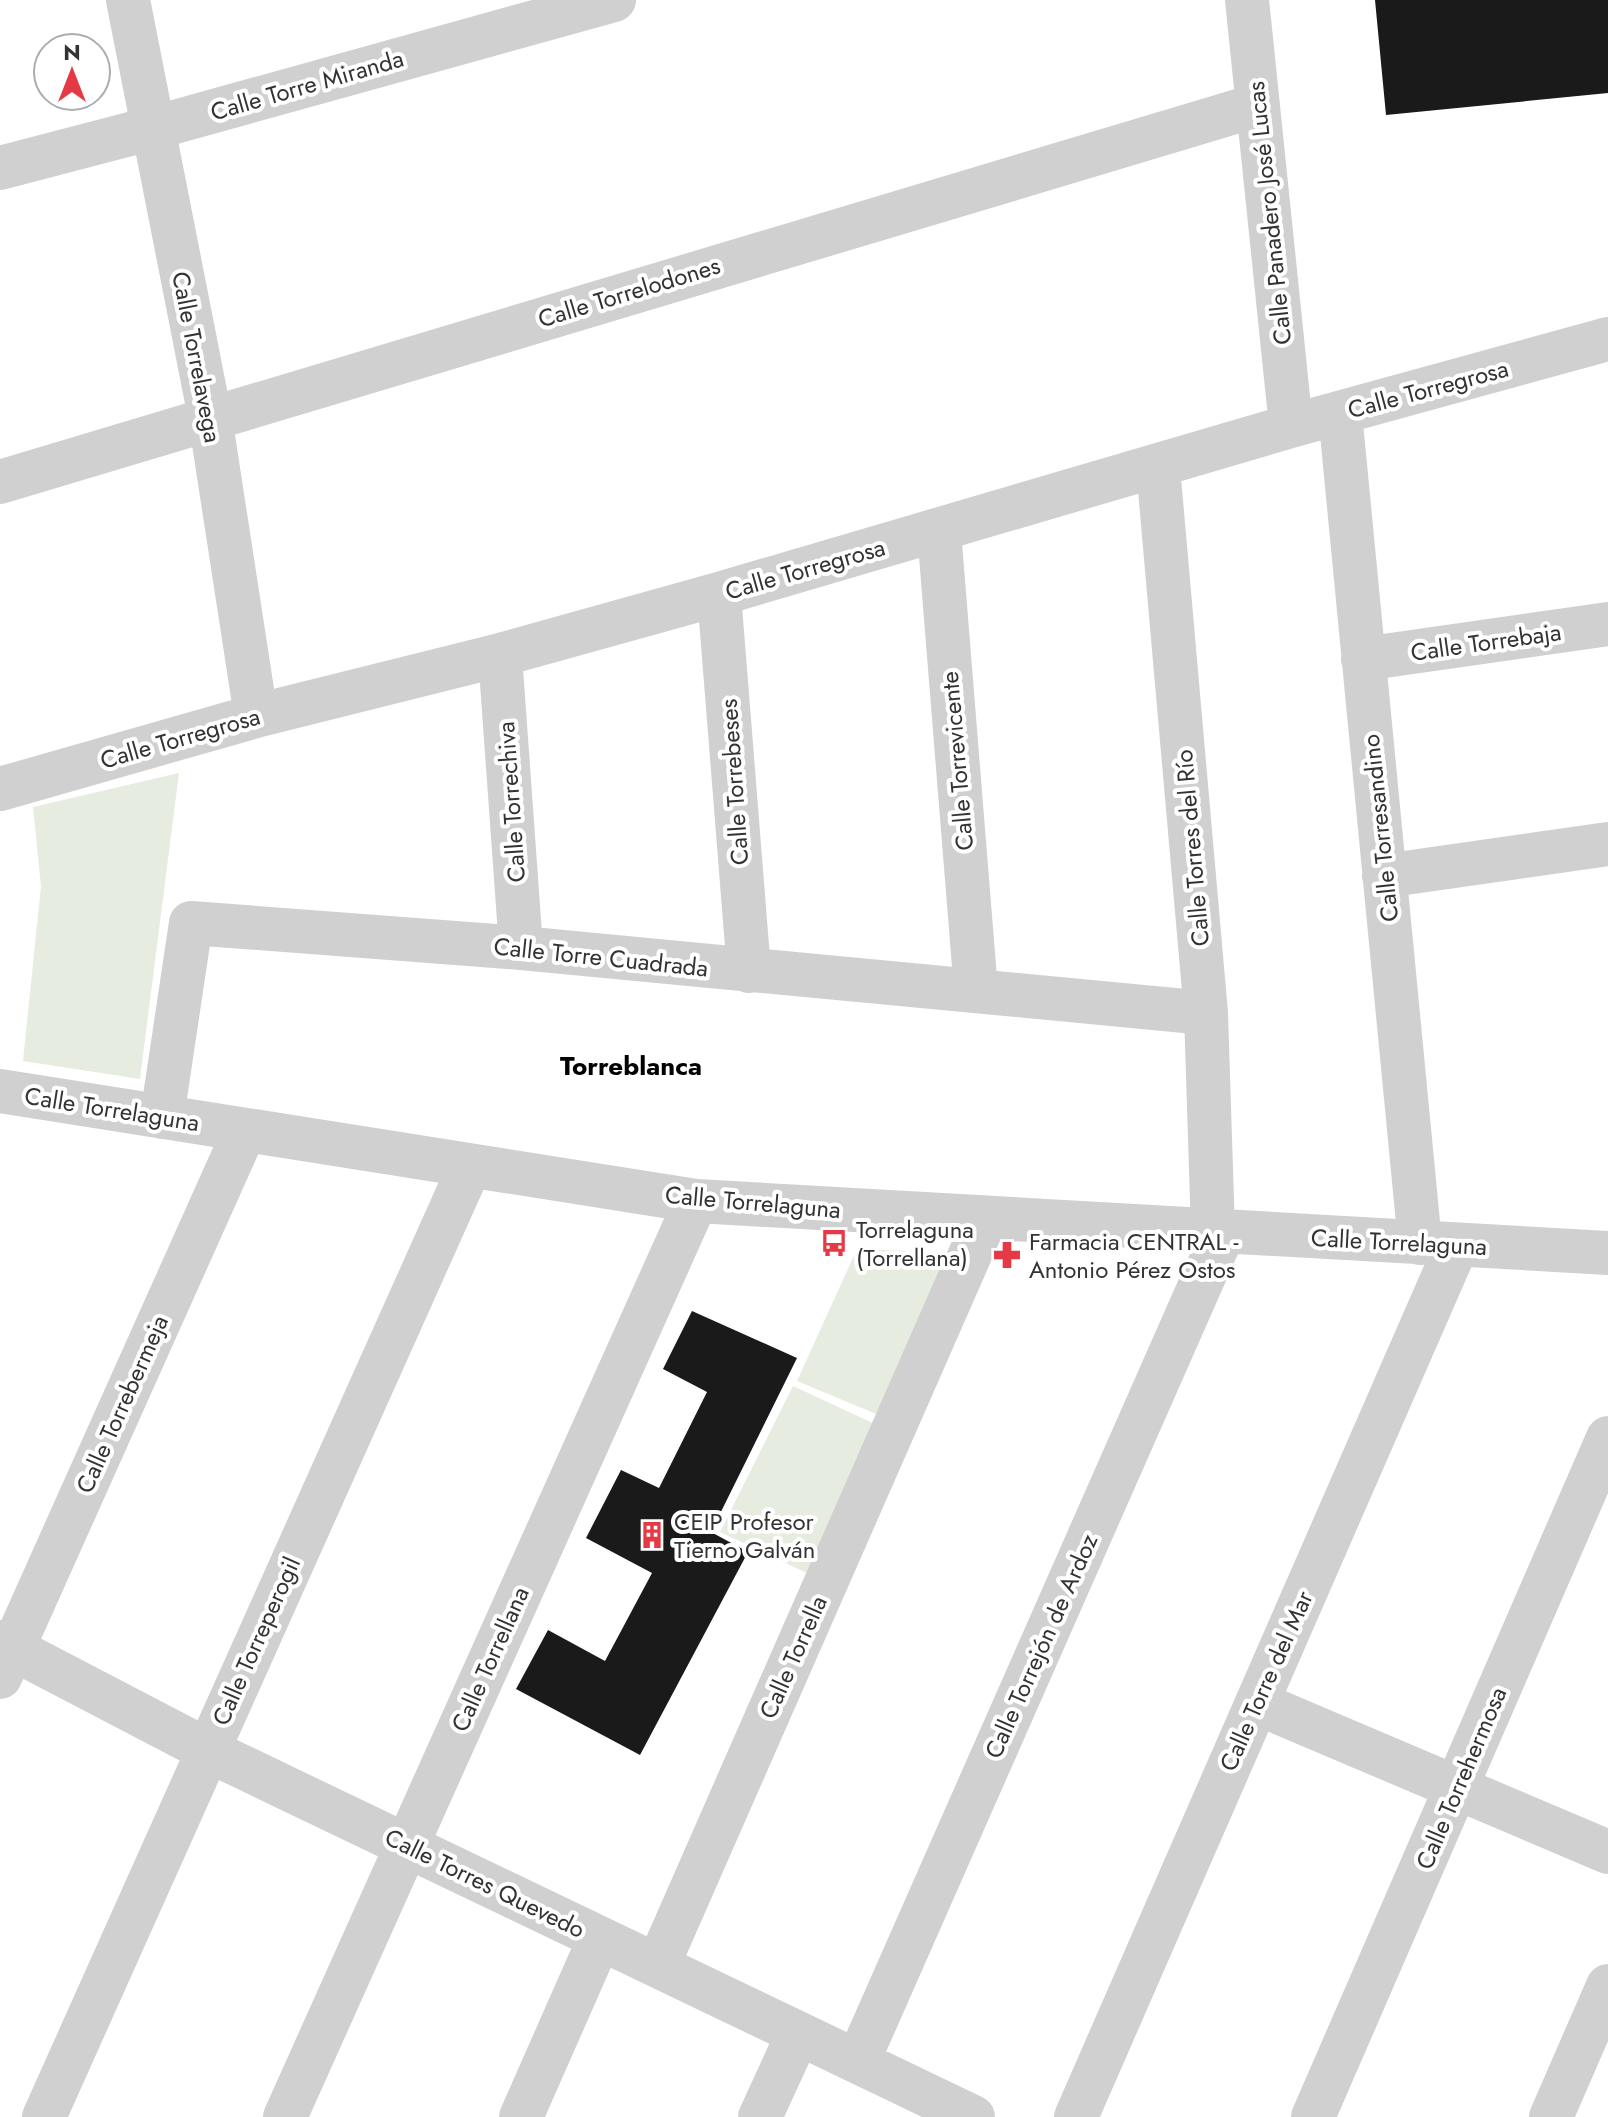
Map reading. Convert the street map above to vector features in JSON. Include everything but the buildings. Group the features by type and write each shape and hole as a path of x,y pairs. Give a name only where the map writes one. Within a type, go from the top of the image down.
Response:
{"street":[{"name":"Calle Torrelavega","path":"128,0 210,417 256,716"},
{"name":"Calle Torre Miranda","path":"0,168 614,0"},
{"name":"Calle Panadero José Lucas","path":"1247,0 1291,426"},
{"name":"Calle Torrelodones","path":"0,482 1258,105"},
{"name":"Calle Torregrosa","path":"0,789 256,716 500,655 719,594 1291,426 1608,339"},
{"name":"Calle Torresandino","path":"1340,413 1384,876 1439,1244"},
{"name":"Calle Torres del Río","path":"1158,467 1206,1013 1218,1231"},
{"name":"Calle Torrevicente","path":"939,531 976,991"},
{"name":"Calle Torrebeses","path":"719,594 749,971"},
{"name":"Calle Torrebaja","path":"1363,659 1608,624"},
{"name":"Calle Torrechiva","path":"500,655 521,948"},
{"path":"1384,876 1608,844"},
{"name":"Calle Torre Cuadrada","path":"162,1117 191,923 521,948 1206,1013"},
{"name":"Calle Torrelaguna","path":"0,1091 696,1201 1608,1253"},
{"name":"Calle Torrebermeja","path":"4,1656 245,1130"},
{"name":"Calle Torreperogil","path":"44,2117 470,1166"},
{"name":"Calle Torrellana","path":"285,2117 696,1201"},
{"name":"Calle Torrella","path":"658,1965 986,1218"},
{"name":"Calle Torrejón de Ardoz","path":"858,2061 1218,1231"},
{"name":"Calle Torre del Mar","path":"1076,2117 1257,1703 1439,1244"},
{"name":"Calle Torrehermosa","path":"1313,2117 1608,1438"},
{"name":"Calle Torres Quevedo","path":"4,1656 407,1845 599,1940 658,1965 973,2117"},
{"path":"1257,1703 1608,1852"},
{"path":"521,2117 599,1940"},
{"path":"1551,2117 1608,1986"},
{"path":"760,2117 798,2034"}],"shaded area":[{"path":"179,773 140,1079 23,1061 41,886 33,807"},
{"path":"857,1249 955,1253 881,1416 797,1381"},
{"path":"793,1386 877,1425 811,1575 720,1532"}],"place":[{"name":"Torrelaguna (Torrellana)","path":"834,1243"},
{"name":"Farmacia CENTRAL - Antonio Pérez Ostos","path":"1007,1255"},
{"name":"CEIP Profesor Tierno Galván","path":"652,1535"}],"district":[{"name":"Torreblanca","path":"631,1066"}]}
